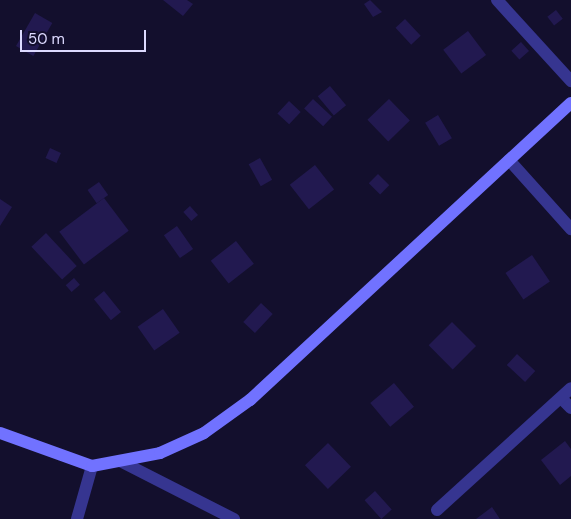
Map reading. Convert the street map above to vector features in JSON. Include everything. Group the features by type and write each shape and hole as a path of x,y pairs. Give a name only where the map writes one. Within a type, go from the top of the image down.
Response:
{"street":[{"path":"497,0 571,81"},
{"path":"0,434 92,466 160,453 204,433 250,400 571,103"},
{"path":"509,160 571,229"},
{"path":"437,510 571,388"},
{"path":"561,398 571,408"},
{"path":"120,461 234,519"},
{"path":"76,519 92,466"}],"building":[{"path":"163,0 187,0 193,4 183,16"},
{"path":"370,0 382,12 373,17 364,4"},
{"path":"556,10 563,19 554,25 547,17"},
{"path":"35,13 52,23 33,56 16,46"},
{"path":"405,19 421,36 411,45 395,28"},
{"path":"468,31 486,55 461,74 443,50"},
{"path":"521,42 529,51 519,60 511,51"},
{"path":"330,86 346,105 334,115 318,96"},
{"path":"313,99 332,117 323,126 304,109"},
{"path":"389,99 410,121 388,141 367,120"},
{"path":"289,101 301,112 289,124 277,113"},
{"path":"438,115 452,138 439,146 425,123"},
{"path":"50,148 61,153 56,163 46,158"},
{"path":"260,158 272,180 261,186 249,164"},
{"path":"315,165 334,189 309,209 290,185"},
{"path":"378,174 389,185 380,195 369,183"},
{"path":"99,182 108,195 97,203 88,190"},
{"path":"104,198 129,231 84,264 59,232"},
{"path":"0,199 12,207 0,226"},
{"path":"190,206 198,215 191,221 183,212"},
{"path":"177,226 193,249 180,258 164,235"},
{"path":"46,233 77,266 62,280 31,247"},
{"path":"236,241 254,264 229,284 211,261"},
{"path":"532,255 550,282 523,299 505,273"},
{"path":"74,278 80,285 72,292 66,285"},
{"path":"104,291 121,312 111,320 94,299"},
{"path":"261,303 273,314 255,333 243,322"},
{"path":"163,309 180,333 154,351 138,327"},
{"path":"452,322 476,346 453,369 429,345"},
{"path":"517,354 535,371 525,382 507,365"},
{"path":"394,383 414,407 390,427 370,403"},
{"path":"565,441 571,449 571,476 560,485 541,460"},
{"path":"328,443 351,467 328,489 305,465"},
{"path":"375,491 392,510 381,519 365,500"},
{"path":"492,507 500,519 476,519"}]}
